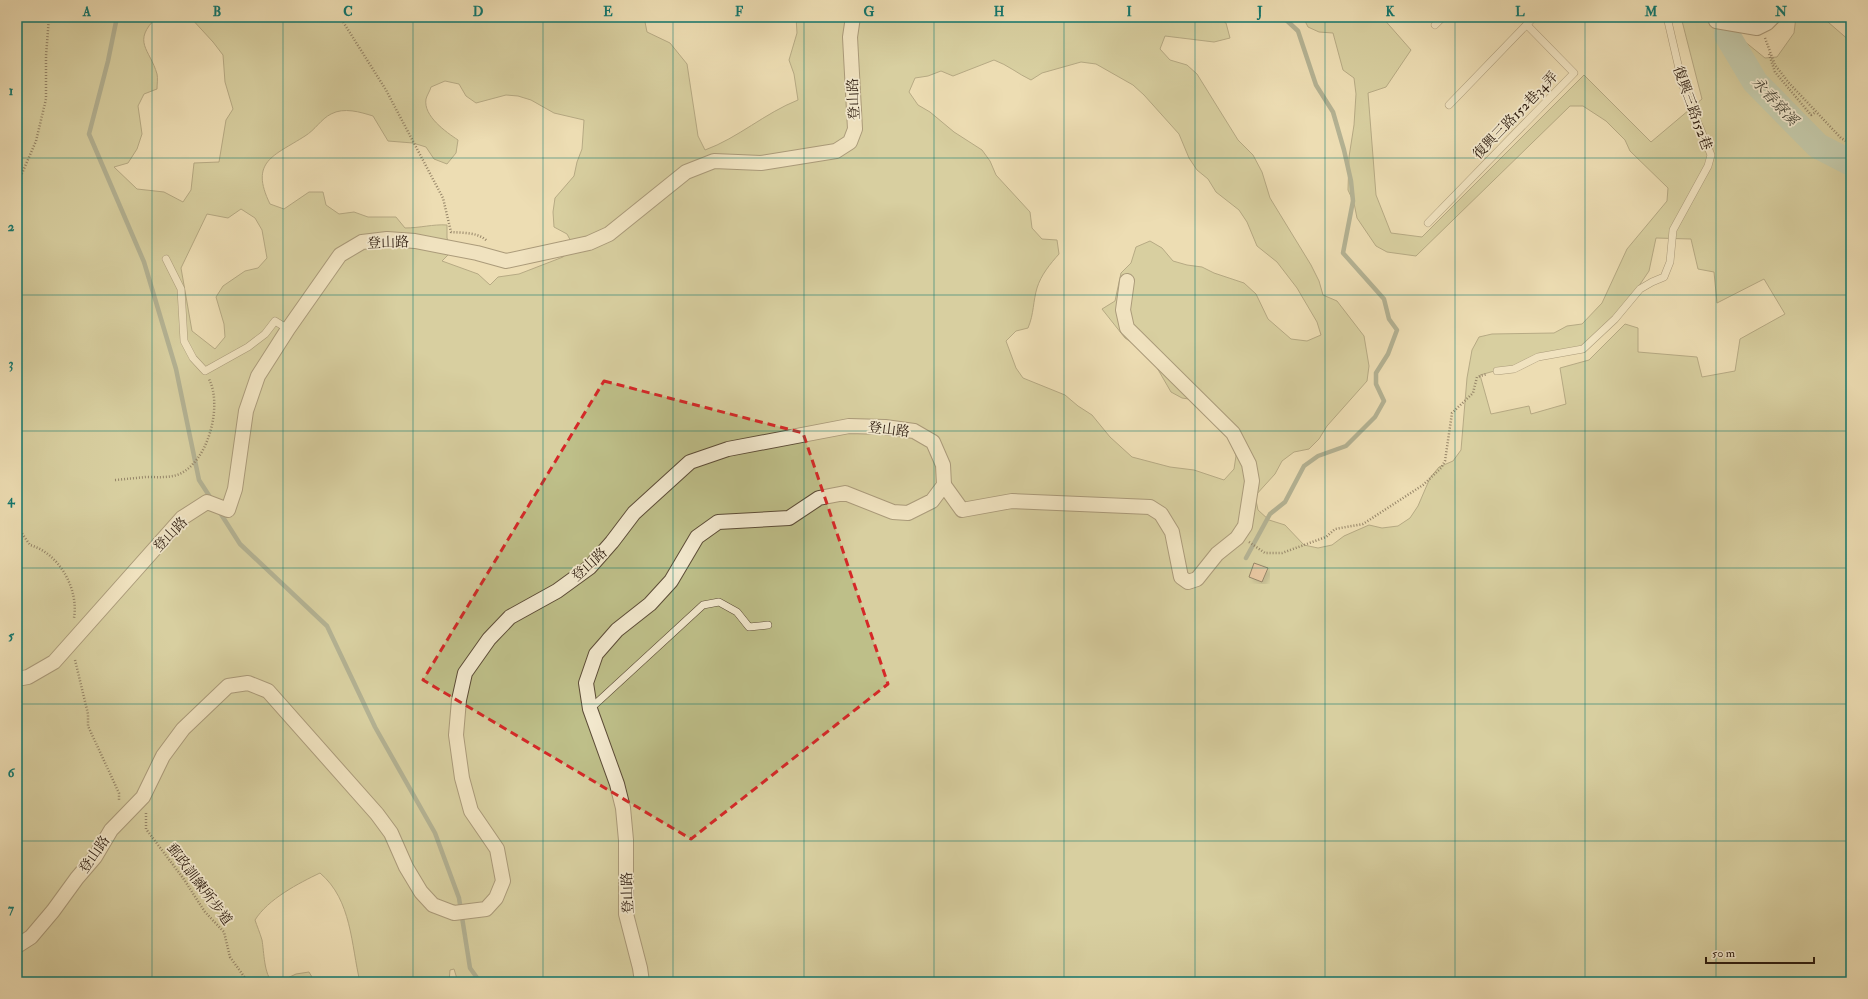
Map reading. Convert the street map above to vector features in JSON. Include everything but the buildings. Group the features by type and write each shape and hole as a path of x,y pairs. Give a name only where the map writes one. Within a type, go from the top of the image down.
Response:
{"street":[{"name":"登山路","path":"17,679 28,677 46,667 62,654 182,518 207,502 228,510 234,490 246,411 258,376 288,329 340,255 362,242 387,239 414,241 477,253 506,261 514,260 589,243 609,234 686,172 714,161 761,163 836,151 850,142 855,129 850,37 853,17"},
{"path":"1713,19 1756,29 1767,23 1773,17"},
{"path":"944,485 962,510 1012,501 1150,507 1162,514 1172,532 1181,577 1188,582 1197,579 1217,554 1237,538 1245,526 1248,510 1252,482 1249,464 1233,433 1127,328 1123,310 1127,281"},
{"name":"登山路","path":"17,946 30,937 53,911 76,878 95,857 111,830 143,797 163,756 183,729 228,686 248,683 268,691 377,814 391,833 406,866 418,886 432,905 461,912 486,909 496,898 503,880 497,849 471,811 462,778 456,735 459,700 465,673 489,638 510,617 557,591 590,567 612,542 634,513 690,462 728,449 849,426 885,427 914,431 933,442 943,465 944,485 932,501 908,513 893,512 845,493 819,498 789,518 718,522 697,537 671,581 650,604 617,630 596,654 586,683 590,709 624,808 626,840 626,914 640,968 642,982"}],"lane":[{"path":"1436,25 1444,17"},
{"path":"1449,105 1534,17"},
{"name":"復興三路152巷","path":"1497,371 1514,368 1538,357 1583,349 1615,319 1640,289 1664,277 1670,262 1673,230 1708,166 1710,155 1683,86 1667,17"},
{"name":"復興三路152巷34弄","path":"1428,223 1574,73 1527,25"},
{"path":"166,259 180,289 184,341 193,358 205,372 248,347 265,334 275,321 288,329"},
{"path":"590,709 702,605 720,602 737,612 749,627 768,625"}],"path":[{"path":"17,185 36,141 46,99 46,56 50,17"},
{"path":"340,17 386,90 443,198 451,232 483,236 493,244"},
{"path":"1756,29 1775,72 1811,115 1816,112"},
{"path":"1756,29 1775,65 1841,138 1851,144"},
{"path":"1237,538 1250,542 1264,553 1282,553 1326,536 1335,529 1364,524 1423,485 1441,468 1445,461 1452,413 1473,394 1477,378 1497,371"},
{"path":"115,480 167,478 190,469 201,453 211,429 216,404 213,386 205,372"},
{"path":"17,526 30,545 38,547 46,553 65,573 74,594 73,620"},
{"path":"62,654 68,659 74,659 88,714 88,726 119,793 120,799 117,807"},
{"name":"郵政訓練所步道","path":"143,797 147,820 146,829 183,878 205,912 224,932 230,957 248,982"}],"highlighted area":[{"path":"604,381 803,433 888,684 691,839 423,680"}],"green space":[{"path":"17,17 157,17 149,26 145,33 144,39 147,52 157,74 157,89 144,94 138,106 142,134 137,149 128,163 114,167 137,189 164,192 183,202 191,190 194,163 219,162 226,120 233,109 225,82 223,55 190,17 644,17 647,32 670,43 687,64 698,136 705,150 729,139 786,105 798,100 794,74 789,60 797,33 796,17 1216,17 1226,23 1230,38 1214,42 1165,36 1160,49 1170,60 1187,65 1197,74 1238,140 1253,155 1262,172 1270,198 1311,265 1319,281 1323,295 1337,301 1364,336 1369,366 1367,381 1327,426 1319,439 1309,449 1294,452 1282,461 1275,474 1255,496 1258,510 1269,520 1285,525 1304,545 1318,548 1332,545 1344,536 1369,525 1382,528 1398,526 1410,518 1418,506 1430,478 1439,467 1453,461 1461,450 1467,378 1472,350 1479,337 1492,334 1554,333 1567,326 1582,324 1602,303 1627,249 1667,201 1668,188 1630,151 1625,140 1606,121 1583,106 1570,106 1416,256 1387,252 1376,246 1357,218 1354,203 1348,190 1349,157 1354,125 1356,94 1354,78 1343,70 1333,33 1319,32 1308,27 1303,17 1382,17 1411,50 1386,87 1368,93 1376,195 1391,233 1422,237 1584,75 1651,142 1702,99 1681,17 1715,17 1721,28 1744,41 1765,58 1777,57 1794,33 1796,17 1828,17 1828,22 1851,42 1851,982 458,982 454,969 450,970 449,982 360,982 349,924 344,910 331,884 320,873 284,892 268,905 255,920 262,940 266,969 270,979 273,982 17,982","holes":["994,60 1004,64 1031,80 1042,73 1081,62 1096,64 1133,85 1179,134 1189,158 1197,170 1208,179 1216,192 1239,210 1247,222 1257,246 1277,262 1297,288 1317,322 1321,335 1307,341 1291,339 1268,319 1256,294 1244,283 1214,273 1202,267 1173,261 1162,248 1150,241 1136,247 1131,263 1121,273 1115,301 1102,309 1125,338 1137,346 1156,366 1171,392 1182,398 1195,400 1227,427 1236,456 1234,469 1224,480 1194,470 1170,467 1132,457 1110,437 1092,415 1065,395 1023,378 1016,368 1006,341 1016,331 1028,328 1039,283 1046,270 1059,254 1057,240 1042,239 1032,228 1030,212 996,175 990,161 982,150 954,132 930,112 918,105 909,92 915,78 928,76 941,71 953,76","445,81 459,84 466,96 476,103 506,95 518,96 531,100 554,113 584,120 582,149 574,176 555,198 553,212 554,227 567,234 574,247 563,257 519,274 498,277 490,285 478,274 442,261 452,251 447,238 447,225 405,228 396,217 368,217 354,212 339,214 326,205 323,192 309,192 284,209 270,204 264,190 262,178 268,161 284,149 309,134 327,116 336,112 352,111 373,116 388,141 413,143 426,147 434,159 447,164 456,153 458,140 436,123 428,111 426,99 431,87","241,209 255,218 262,230 267,258 258,268 245,271 223,286 216,297 224,324 225,337 215,349 192,331 181,268 207,214 228,218","1656,238 1691,239 1698,269 1714,272 1717,303 1764,279 1785,314 1740,339 1735,371 1702,377 1697,357 1638,352 1638,328 1625,324 1589,360 1560,368 1566,404 1531,414 1529,406 1491,414 1480,375 1581,347 1626,305 1649,271"]},
{"path":"309,972 315,982 279,982 296,974"}],"waterway":[{"path":"117,17 108,61 89,134 144,262 176,369 199,480 212,500"},
{"path":"1246,558 1270,514 1285,502 1304,466 1318,456 1346,446 1375,417 1384,401 1376,384 1376,373 1388,354 1397,330 1389,319 1384,299 1343,253 1353,201 1351,181 1344,150 1333,112 1316,85 1298,31 1283,17"},
{"name":"永春寮溪","path":"1729,17 1727,35 1755,82 1818,146 1851,163"},
{"path":"219,511 240,544 327,626 375,727 435,833 459,898 470,968 480,982"}]}
